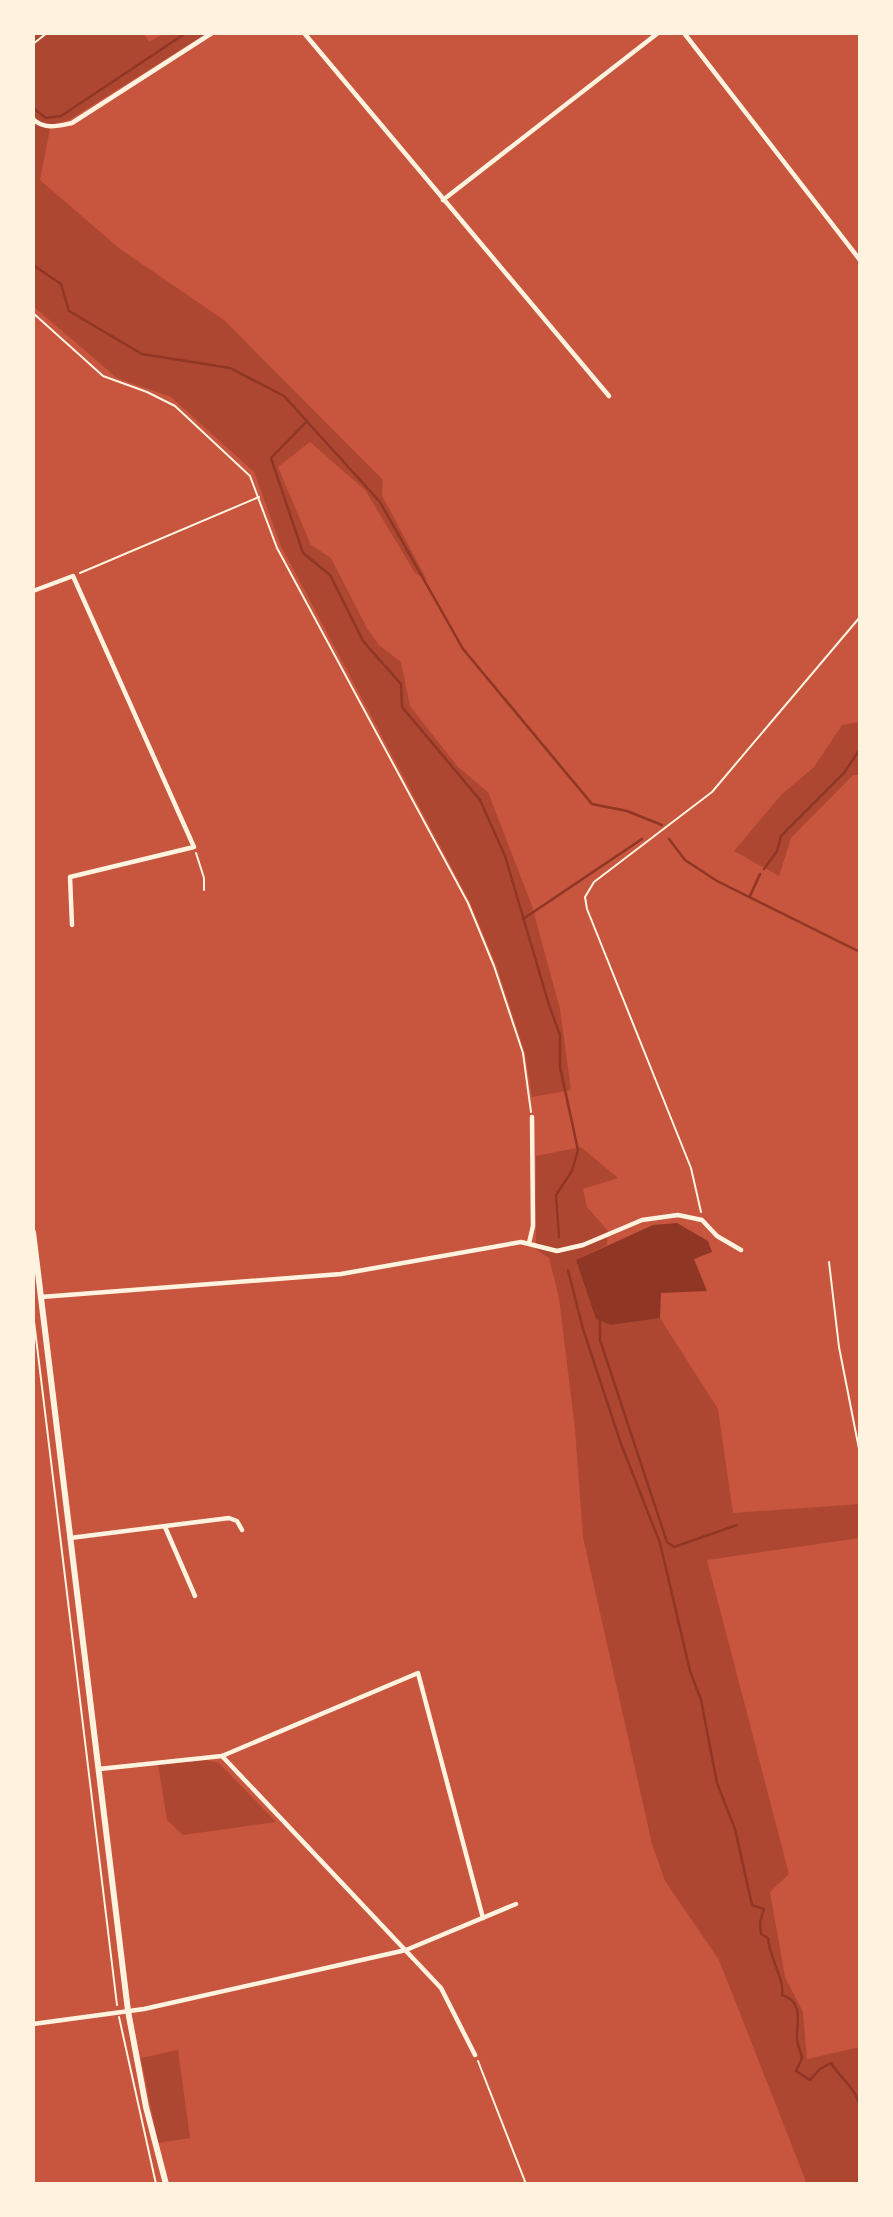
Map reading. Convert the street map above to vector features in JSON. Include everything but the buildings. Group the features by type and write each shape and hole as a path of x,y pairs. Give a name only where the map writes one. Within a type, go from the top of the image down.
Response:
{"main road":[{"path":"33,1232 128,2011 146,2107 166,2184"}],"street":[{"path":"33,119 39,125 56,127 72,122 212,33"},
{"path":"304,33 609,396"},
{"path":"443,200 658,33"},
{"path":"684,33 860,260"},
{"path":"33,592 73,576 194,847 70,877 72,925"},
{"path":"529,1243 533,1226 532,1117"},
{"path":"41,1297 341,1274 521,1242 557,1251 657,1217 678,1215 702,1220 717,1236 741,1250"},
{"path":"70,1538 229,1518 237,1521 242,1530"},
{"path":"165,1527 195,1596"},
{"path":"98,1769 222,1756 418,1673 483,1918"},
{"path":"222,1756 442,1988 475,2054"},
{"path":"33,2024 118,2013 407,1950 516,1904"}],"path":[{"path":"33,44 47,33"},
{"path":"33,313 103,376 147,392 175,406 250,476 277,548 468,903 494,966 523,1053 532,1117"},
{"path":"73,576 259,497"},
{"path":"702,1220 691,1168 587,909 586,892 601,877 712,792 860,617"},
{"path":"194,847 204,878 204,890"},
{"path":"828,1262 839,1347 860,1454"},
{"path":"33,1313 118,2013 156,2184"},
{"path":"475,2054 526,2184"}],"shaded area":[{"path":"39,33 144,33 149,42 165,33 207,33 69,120 45,126 50,129 40,180 120,249 224,320 383,480 382,495 427,580 415,573 365,490 310,442 278,467 311,545 331,558 368,630 379,645 401,662 410,706 458,767 488,792 532,906 560,1009 571,1090 532,1097 525,1053 497,967 470,902 281,546 254,472 171,397 117,378 33,306 33,38"},
{"path":"860,722 860,775 853,775 791,838 779,876 734,851 781,795 814,767 842,725"},
{"path":"581,1147 618,1178 583,1189 587,1207 608,1231 607,1245 576,1260 587,1287 611,1325 660,1318 718,1409 733,1513 860,1504 860,1538 707,1560 789,1874 770,1892 785,1977 803,2012 807,2059 860,2047 860,2184 807,2184 719,1960 665,1881 652,1844 583,1537 575,1429 559,1298 549,1258 536,1249 536,1156"},
{"path":"677,1223 708,1241 712,1252 694,1259 707,1291 661,1293 660,1318 611,1325 596,1319 576,1260 653,1225"},
{"path":"206,1760 219,1763 276,1822 183,1835 167,1820 158,1764"},
{"path":"178,2050 190,2138 158,2143 141,2058"}],"waterway":[{"path":"33,108 46,118 61,116 186,33"},
{"path":"33,265 61,284 69,311 142,354 230,368 284,396 380,502 463,649 592,804 627,811 662,825"},
{"path":"307,421 271,458 303,553 330,575 363,641 401,684 402,707 480,800 505,856 560,1035 560,1067 578,1150 572,1171 556,1195 559,1237"},
{"path":"764,869 777,851 781,836 844,773 860,749"},
{"path":"523,919 642,839"},
{"path":"669,839 685,860 717,881 860,952"},
{"path":"750,896 760,874"},
{"path":"568,1270 583,1329 621,1444 660,1543 690,1671 701,1700 717,1783 735,1829 752,1905 764,1909 760,1922 761,1934 768,1938 781,1982 782,1995 789,1998 797,2008 797,2040 802,2058 796,2071 810,2080 820,2069 831,2063 852,2089 860,2107"},
{"path":"600,1320 600,1340 667,1542 674,1547 737,1525"}]}
